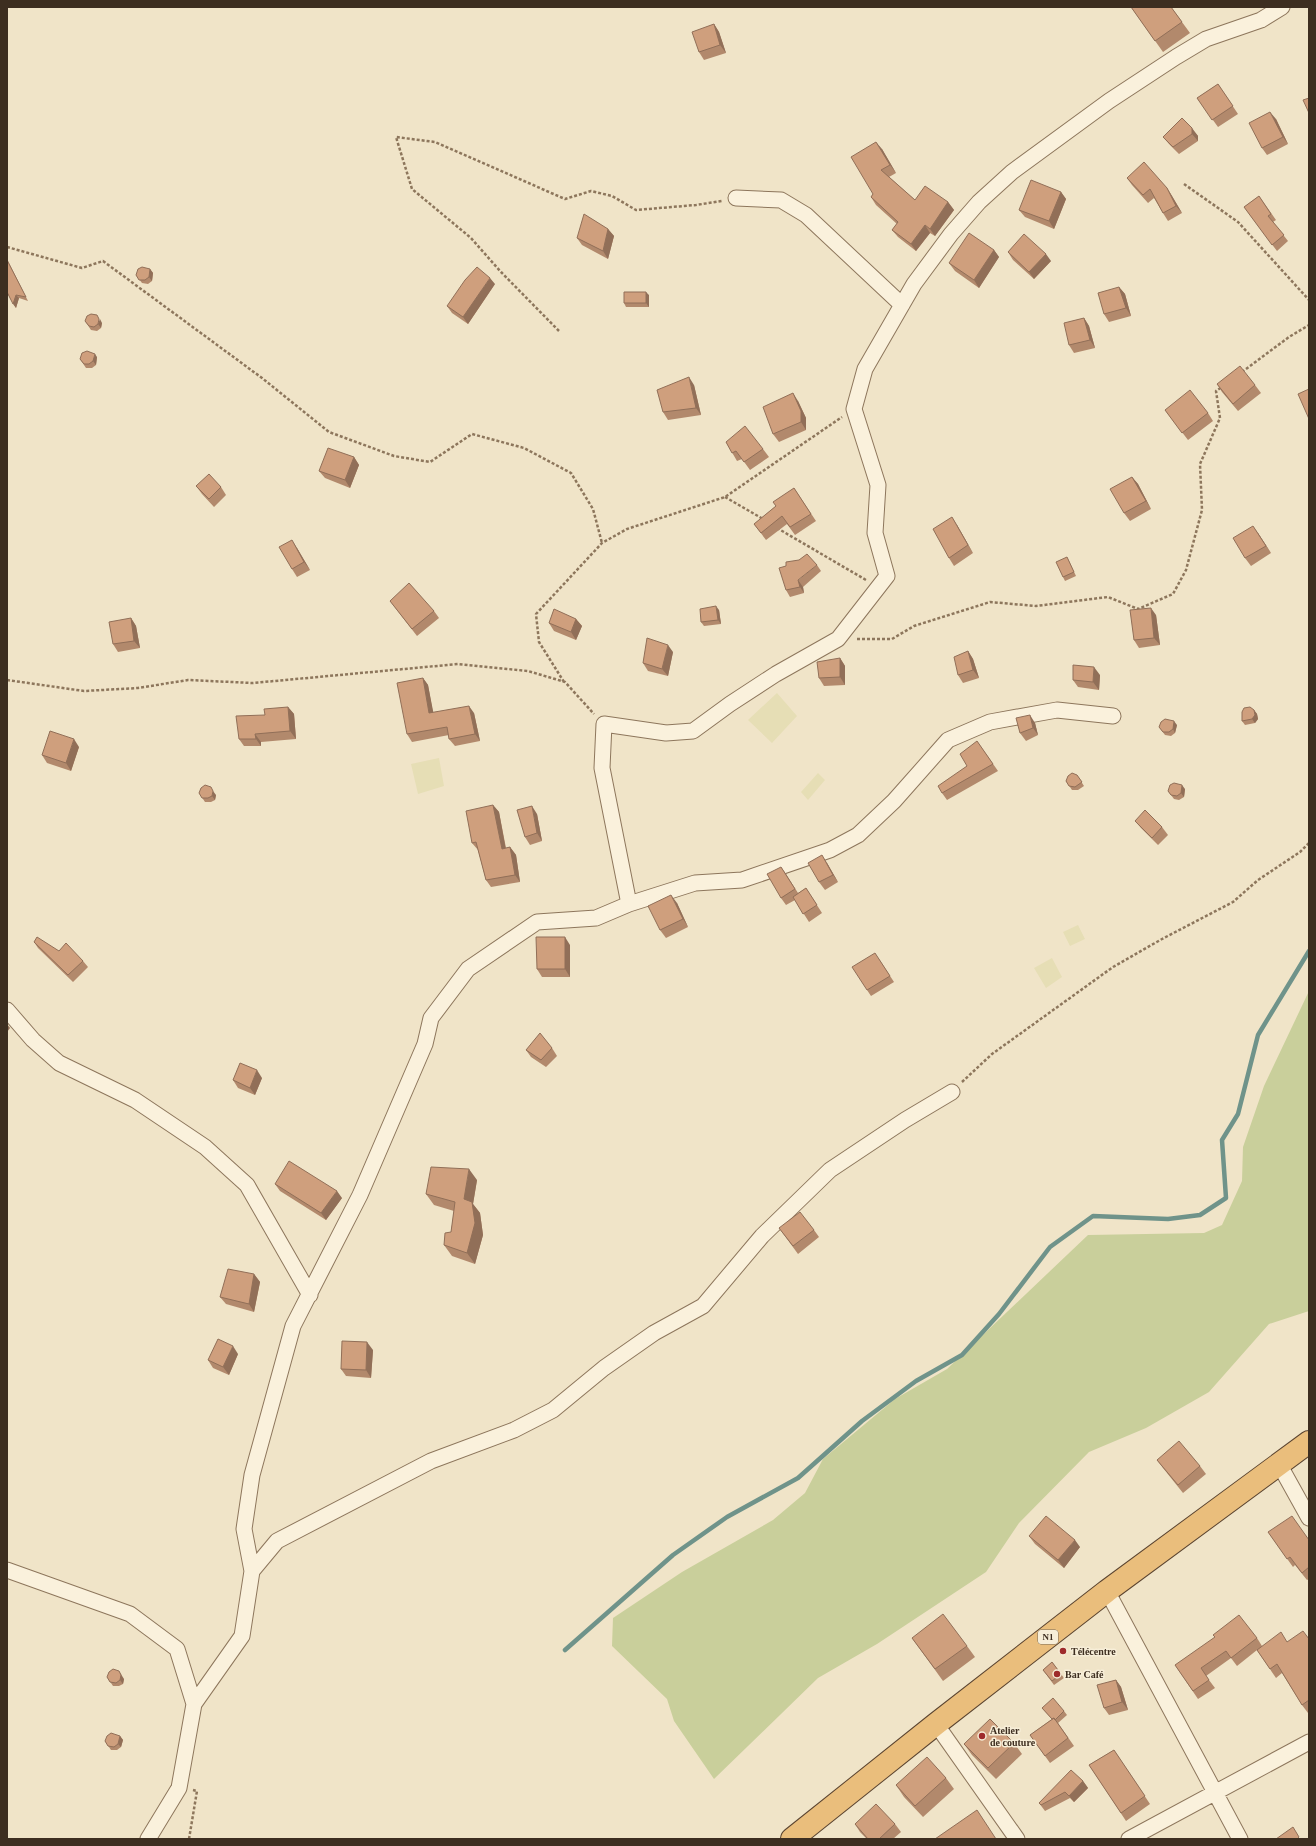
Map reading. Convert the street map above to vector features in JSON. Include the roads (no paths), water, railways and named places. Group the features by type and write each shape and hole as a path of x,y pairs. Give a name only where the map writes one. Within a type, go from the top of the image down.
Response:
{"highway":[{"name":"N1","path":"795,1838 936,1724 1107,1591 1309,1442"}],"street":[{"path":"629,904 602,768 604,724 666,733 693,731 730,704 776,674 838,639 887,576 875,533 878,485 854,409 865,369 914,284 951,234 979,202 1012,172 1109,101 1206,38 1262,20 1282,7"},
{"path":"736,198 781,200 806,215 902,305"},
{"path":"148,1839 179,1788 194,1704 242,1636 252,1571 244,1529 252,1475 293,1326 360,1195 425,1044 431,1018 468,970 537,922 596,918 629,904 695,883 742,880 830,850 858,835 894,801 948,740 990,722 1057,710 1113,716"},
{"path":"7,1010 33,1040 59,1063 135,1100 205,1147 247,1186 310,1294"},
{"path":"252,1571 277,1540 431,1461 514,1430 553,1410 604,1368 654,1333 703,1306 762,1236 830,1170 905,1120 952,1092"},
{"path":"1279,1464 1309,1518"},
{"path":"7,1570 130,1614 177,1649 194,1704"},
{"path":"1107,1591 1240,1839"},
{"path":"936,1724 1017,1839"},
{"path":"1129,1839 1309,1742"}],"waterway":[{"path":"565,1650 673,1555 727,1517 798,1478 862,1421 916,1381 962,1355 999,1314 1050,1247 1093,1216 1168,1219 1200,1215 1226,1198 1222,1140 1238,1114 1258,1035 1309,951"}],"place":[{"name":"Télécentre","path":"1063,1651"},
{"name":"Bar Café","path":"1057,1674"},
{"name":"Atelier de couture","path":"982,1736"}]}
